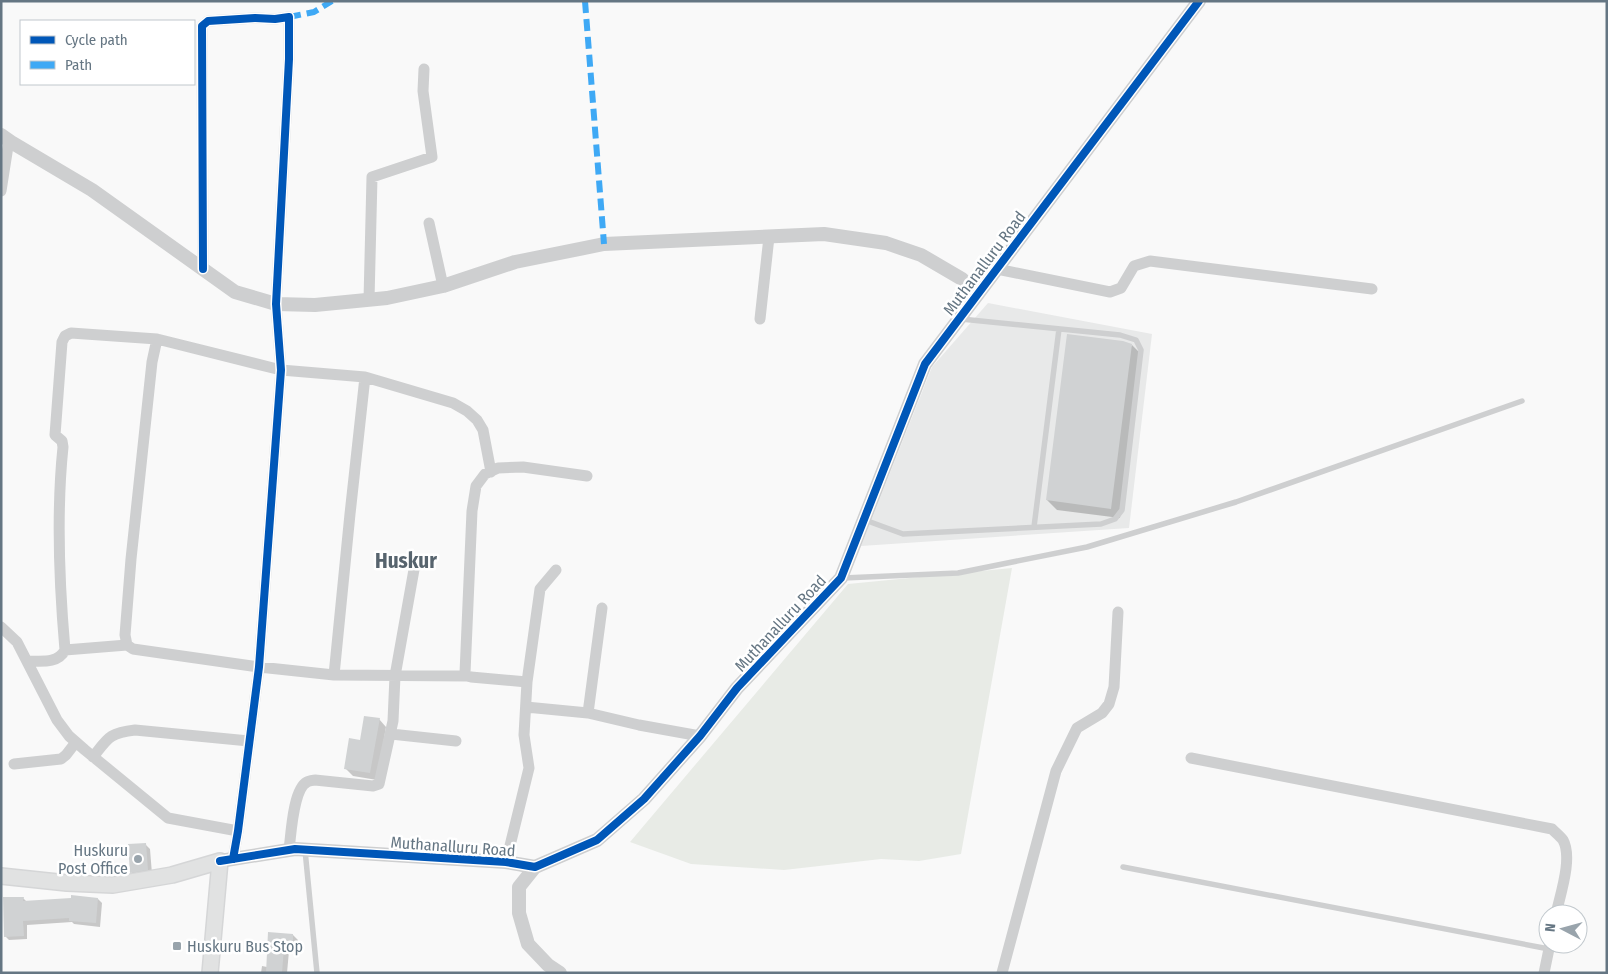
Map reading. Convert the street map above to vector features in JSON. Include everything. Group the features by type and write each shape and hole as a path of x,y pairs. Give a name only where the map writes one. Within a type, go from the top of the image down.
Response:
{"main road":[{"path":"1,876 67,883 113,885 172,875 226,860 210,973"}],"street":[{"name":"Muthanalluru Road","path":"226,860 289,850 305,850 506,862 534,867 597,840 644,799 700,736 737,688 841,578 925,364 1199,1"},
{"path":"203,269 202,26 208,21 289,17 289,59 276,304 281,370 259,667 238,831 226,860"},
{"path":"369,300 372,177 432,157 423,91 424,69"},
{"path":"1,191 5,137 92,190 235,292 276,304 315,305 387,298 443,286 515,262 604,244 824,234 886,243 921,255 962,279 978,294"},
{"path":"429,223 443,286"},
{"path":"760,319 769,237"},
{"path":"998,269 1110,292 1121,288 1134,266 1150,261 1372,289"},
{"path":"27,661 55,660 62,656 65,650 59,584 59,485 63,447 62,441 55,434 62,342 65,336 70,333 157,339 281,370 365,377 453,403 467,411 477,420 483,430 491,472"},
{"path":"127,645 125,635 132,550 152,362 157,339"},
{"path":"334,675 365,377"},
{"path":"467,676 465,673 472,511 476,486 485,474 498,468 523,466 587,476"},
{"path":"289,850 293,815 298,797 307,782 315,780 377,786 379,784 391,734 395,676 414,564"},
{"path":"506,862 529,768 524,745 527,682 540,589 556,570"},
{"path":"588,713 602,608"},
{"path":"1002,973 1056,771 1077,728 1102,713 1109,704 1114,687 1118,612"},
{"path":"1,627 17,642 57,720 69,736 93,757 168,818 238,831"},
{"path":"65,650 127,645 133,649 259,667 334,675 467,676 527,682"},
{"path":"526,707 588,713 700,736"},
{"path":"93,757 108,739 118,732 134,730 249,741"},
{"path":"391,734 456,741"},
{"path":"14,764 61,759 76,742"},
{"path":"1191,758 1552,829 1563,840 1567,853 1558,904"},
{"path":"534,867 519,887 519,913 528,944 548,965 560,973"},
{"path":"1544,973 1548,954"}],"lane":[{"path":"864,520 903,534 1101,524 1115,519 1122,510 1141,350 1136,340 1120,336 959,319"},
{"path":"1034,528 1059,329"},
{"path":"841,578 958,573 1087,547 1236,502 1522,401"},
{"path":"305,850 318,973"},
{"path":"1124,867 1538,944"}],"shaded area":[{"path":"988,303 1152,334 1129,528 861,546 932,367"},
{"path":"1012,568 961,854 919,861 881,859 784,870 691,864 630,842 848,584"}],"building":[{"path":"1067,334 1123,341 1132,344 1111,509 1046,500"},
{"path":"364,716 380,718 370,773 344,769 349,738 360,740"},
{"name":"Huskuru Post Office","path":"146,843 148,870 130,873 128,844"},
{"path":"71,895 98,898 96,923 69,921 69,918 23,921 24,936 4,937 3,897 24,897 23,901 71,898"},
{"path":"268,932 293,934 293,948 284,947 282,973 266,973"}],"marked path":[{"path":"289,17 314,12 332,1"},
{"path":"585,1 604,244"}],"cycle path":[{"path":"220,861 295,849 506,862 535,867 597,840 644,799 700,736 737,688 841,578 925,364 1199,1"},
{"path":"203,269 202,26 208,21 289,17 289,59 276,304 281,370 259,667 233,859"}],"place":[{"name":"Huskuru Post Office","path":"138,859"},
{"name":"Huskuru Bus Stop","path":"177,946"}],"district":[{"name":"Huskur","path":"406,561"}]}
